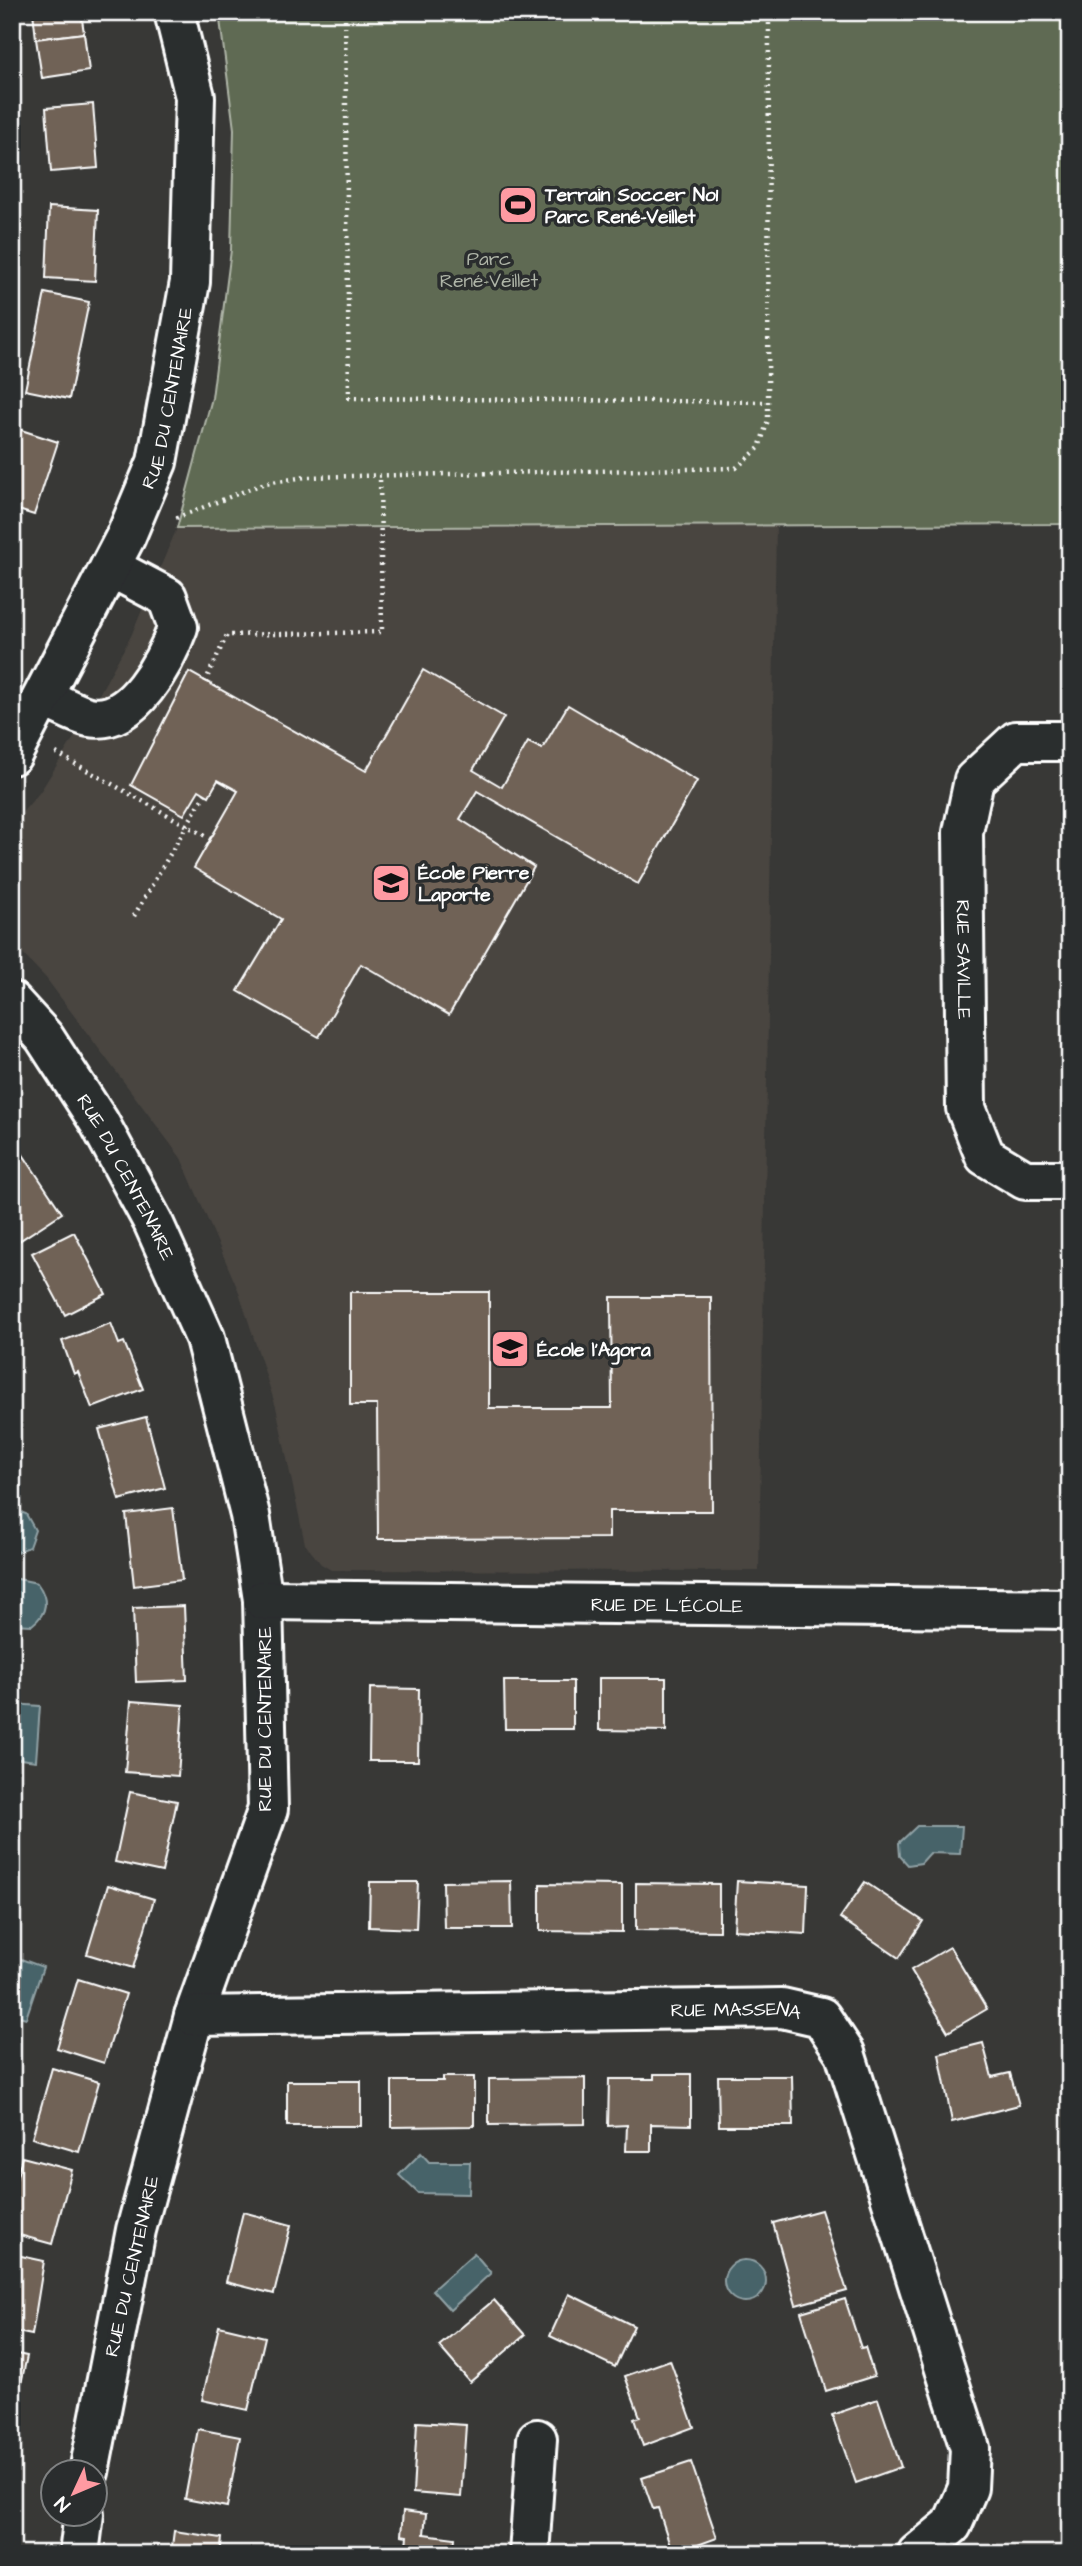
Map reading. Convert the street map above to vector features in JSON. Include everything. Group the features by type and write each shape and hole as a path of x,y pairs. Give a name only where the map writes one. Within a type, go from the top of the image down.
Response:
{"street":[{"name":"RUE DU CENTENAIRE","path":"18,746 118,552 156,462 190,282 195,97 174,12"},
{"path":"44,698 89,717 111,716 145,689 170,647 178,627 167,597 118,552"},
{"name":"RUE SAVILLE","path":"1070,741 1016,741 974,780 963,832 966,1108 985,1156 1026,1180 1070,1180"},
{"name":"RUE DU CENTENAIRE","path":"12,1002 44,1037 99,1122 153,1222 205,1338 250,1515 263,1600 268,1809 194,2016 136,2230 92,2458"},
{"name":"RUE DE L'ÉCOLE","path":"263,1600 1070,1609"},
{"name":"RUE MASSENA","path":"194,2016 782,2008 821,2017 845,2053 970,2448 968,2488 952,2525 917,2554"},
{"path":"529,2554 537,2439"},
{"path":"79,2554 82,2528"}],"path":[{"path":"345,12 349,398 768,402"},
{"path":"118,552 265,483 306,477 736,468 759,448 768,421 769,12"},
{"path":"205,682 227,635 382,632 380,475"},
{"path":"18,746 185,824 211,839"},
{"path":"134,916 185,824 205,794"}],"shaded area":[{"name":"École Pierre Laporte","path":"776,525 759,1571 331,1570 321,1564 305,1544 276,1407 239,1292 181,1158 45,977 12,943 12,824 40,792 85,720 131,636 177,528"}],"green space":[{"name":"Parc René-Veillet","path":"219,12 1070,12 1070,524 177,528 212,398 231,250 234,129"}],"water":[{"path":"12,1509 26,1514 35,1530 29,1547 12,1554"},
{"path":"18,1579 37,1583 44,1595 44,1611 32,1625 12,1624 12,1581"},
{"path":"13,1704 40,1706 36,1761 12,1758"},
{"path":"917,1826 962,1826 960,1854 930,1853 921,1863 908,1865 900,1856 899,1843"},
{"path":"18,1958 43,1967 26,2018 12,2014 12,1977"},
{"path":"421,2153 429,2162 470,2162 469,2194 418,2193 399,2175"},
{"path":"474,2253 491,2273 450,2310 432,2290"},
{"path":"745,2260 760,2266 766,2281 760,2296 745,2302 730,2296 724,2281 730,2266"}],"building":[{"path":"33,12 81,12 84,33 36,39"},
{"path":"84,33 89,71 42,78 36,39"},
{"path":"93,104 98,168 51,172 46,108"},
{"path":"49,207 98,210 95,281 46,278"},
{"path":"45,293 89,302 69,399 25,390"},
{"path":"12,427 58,442 34,515 12,508"},
{"name":"École Pierre Laporte","path":"423,670 504,717 473,770 502,787 528,742 542,749 568,705 697,781 638,884 477,791 460,819 534,867 449,1015 361,964 319,1037 238,991 281,919 194,868 238,791 218,780 209,796 199,790 184,815 131,785 189,672 366,771"},
{"path":"20,1150 62,1213 19,1241 12,1230 12,1155"},
{"path":"74,1232 106,1294 65,1315 32,1253"},
{"path":"350,1292 489,1292 489,1408 612,1408 611,1297 711,1297 712,1511 609,1511 609,1538 378,1539 377,1405 350,1405"},
{"path":"111,1323 119,1344 124,1342 143,1389 92,1408 78,1372 74,1374 62,1341"},
{"path":"146,1417 165,1488 119,1500 99,1429"},
{"path":"173,1508 182,1580 134,1586 126,1514"},
{"path":"184,1606 187,1680 136,1682 133,1608"},
{"path":"599,1678 666,1678 666,1731 599,1730"},
{"path":"504,1681 573,1681 573,1729 505,1729"},
{"path":"370,1688 419,1689 418,1761 369,1761"},
{"path":"131,1701 183,1705 178,1776 125,1772"},
{"path":"130,1792 177,1801 162,1872 115,1862"},
{"path":"511,1881 512,1928 444,1928 443,1882"},
{"path":"737,1881 808,1885 806,1934 734,1930"},
{"path":"370,1882 418,1882 416,1929 369,1927"},
{"path":"865,1882 923,1921 899,1958 840,1918"},
{"path":"636,1883 719,1884 719,1931 636,1930"},
{"path":"540,1884 622,1885 622,1932 540,1931"},
{"path":"108,1885 154,1899 133,1968 87,1954"},
{"path":"950,1947 987,2009 948,2032 911,1970"},
{"path":"78,1979 126,1994 104,2063 57,2048"},
{"path":"983,2043 992,2077 1010,2073 1019,2105 952,2122 939,2054"},
{"path":"52,2068 99,2082 79,2152 32,2138"},
{"path":"654,2074 691,2074 691,2125 651,2124 651,2151 626,2151 627,2125 608,2126 609,2079 654,2079"},
{"path":"718,2076 792,2076 793,2126 719,2126"},
{"path":"443,2077 474,2077 474,2126 392,2127 392,2081 443,2081"},
{"path":"585,2078 585,2124 489,2125 489,2079"},
{"path":"287,2081 361,2081 361,2126 287,2126"},
{"path":"22,2157 72,2170 52,2244 12,2233 12,2196"},
{"path":"821,2210 847,2291 796,2305 773,2223"},
{"path":"243,2212 291,2225 274,2294 226,2282"},
{"path":"12,2254 44,2261 32,2335 12,2331"},
{"path":"569,2294 634,2326 615,2367 550,2336"},
{"path":"845,2299 861,2348 865,2347 874,2376 826,2391 801,2312"},
{"path":"494,2300 525,2335 470,2382 439,2346"},
{"path":"219,2326 265,2337 248,2410 202,2400"},
{"path":"12,2353 27,2356 12,2426"},
{"path":"670,2360 694,2427 643,2446 634,2419 640,2417 625,2376"},
{"path":"878,2399 901,2467 856,2483 832,2415"},
{"path":"417,2422 466,2425 461,2497 413,2493"},
{"path":"198,2429 240,2437 227,2507 185,2499"},
{"path":"691,2462 717,2538 673,2554 658,2508 653,2509 642,2478"},
{"path":"403,2511 426,2514 424,2534 455,2538 453,2554 405,2554 407,2536 401,2535"},
{"path":"174,2531 222,2538 220,2554 171,2554"}],"place":[{"name":"Terrain Soccer No1 Parc René-Veillet","path":"518,205"},
{"name":"École Pierre Laporte","path":"391,883"},
{"name":"École l'Agora","path":"510,1349"}]}
